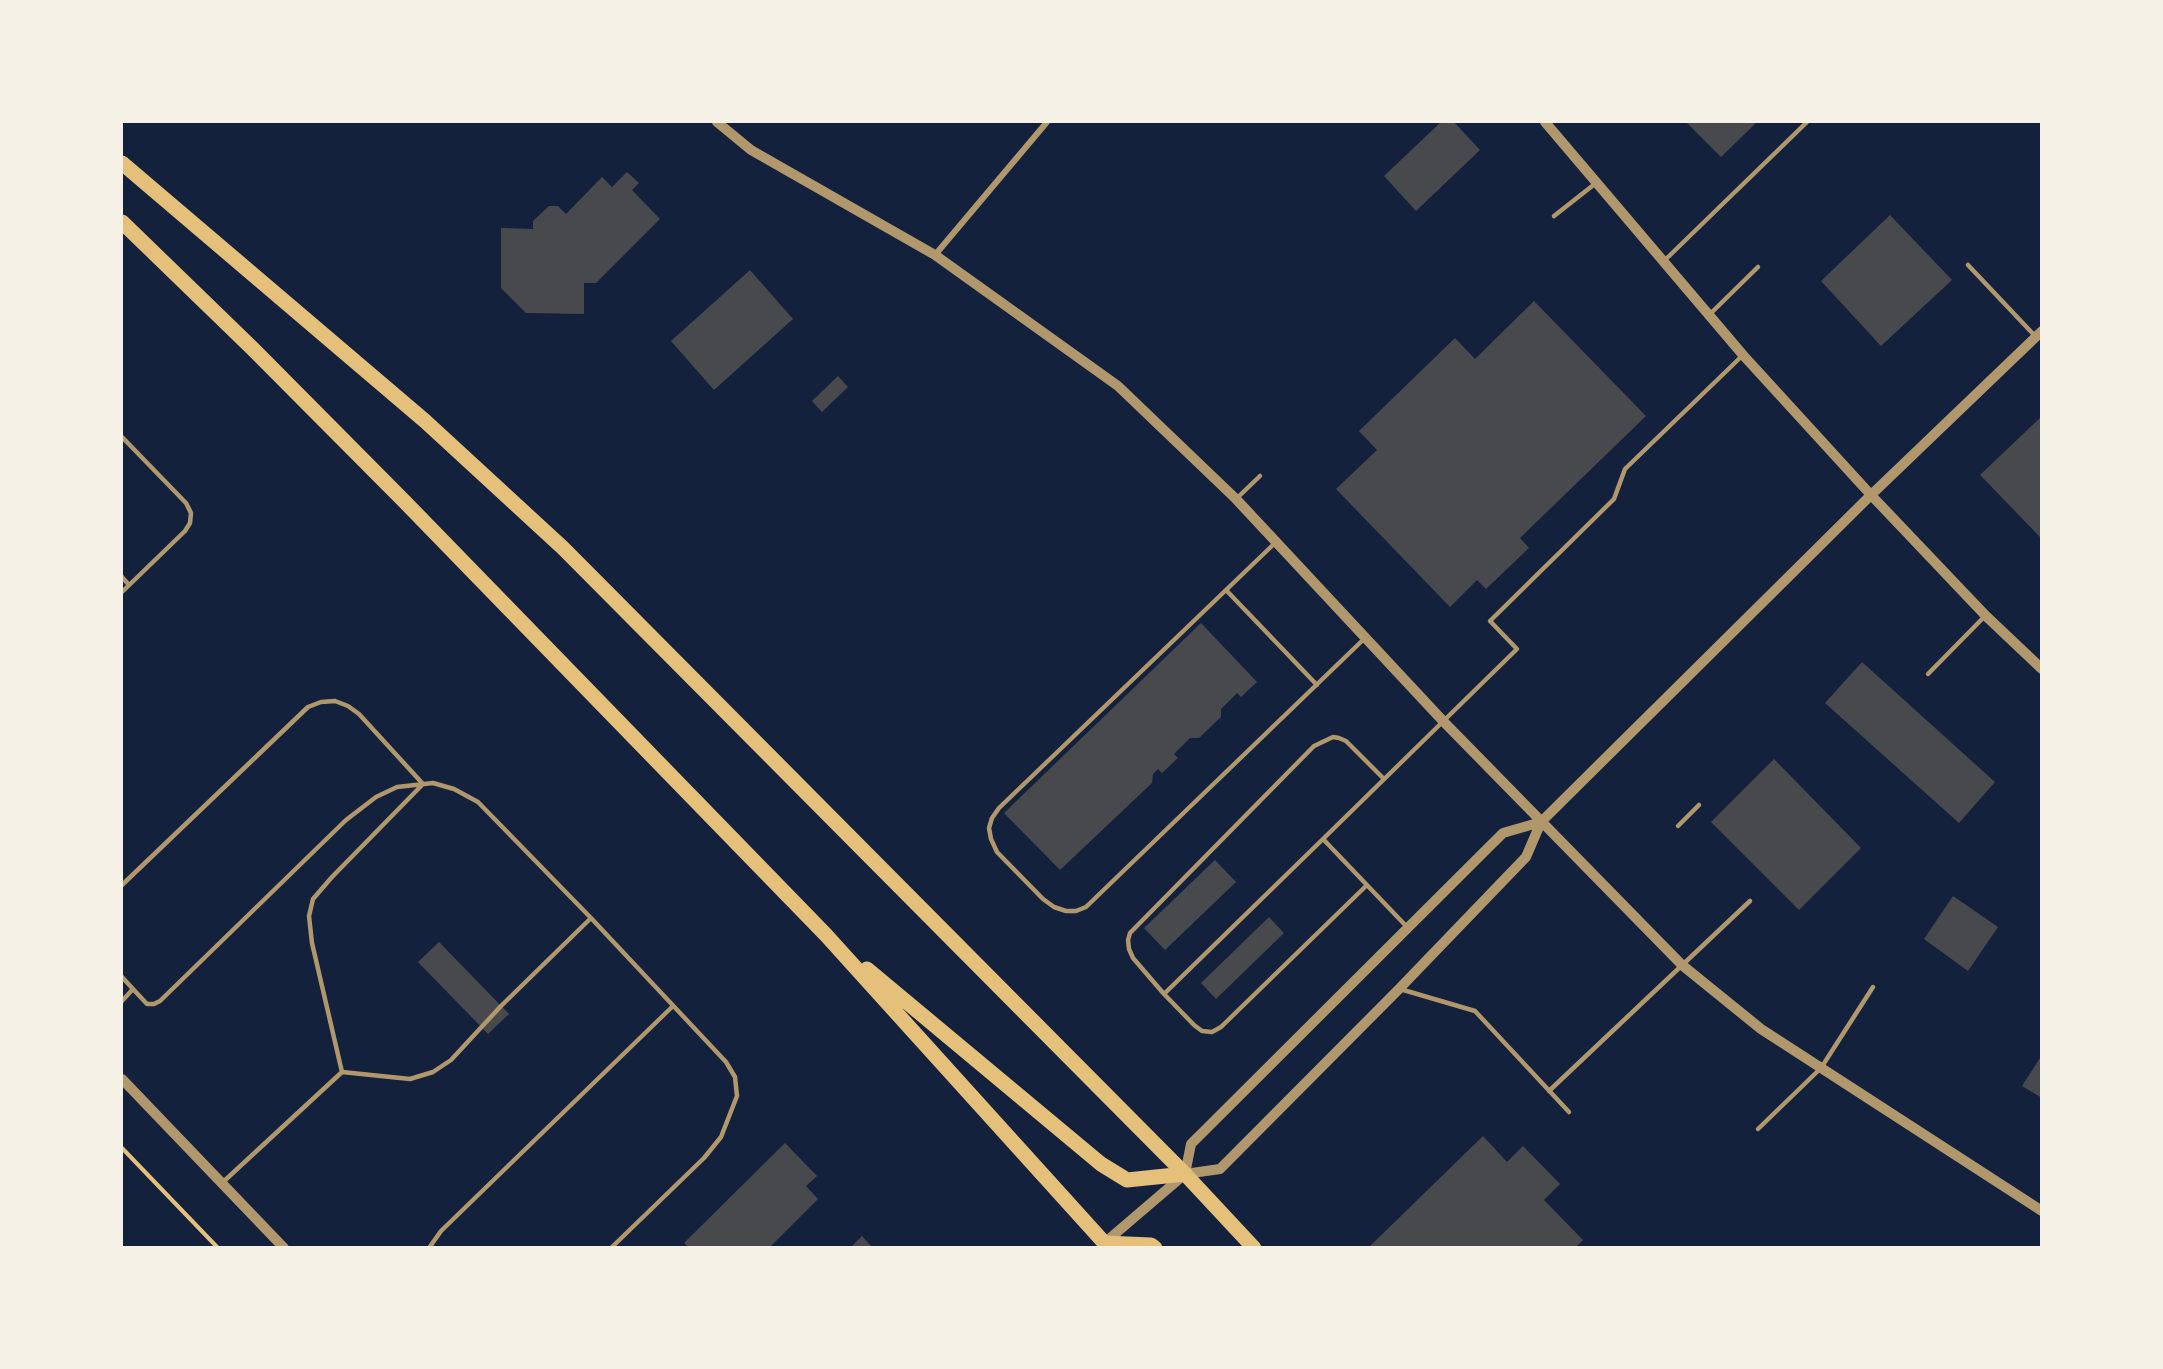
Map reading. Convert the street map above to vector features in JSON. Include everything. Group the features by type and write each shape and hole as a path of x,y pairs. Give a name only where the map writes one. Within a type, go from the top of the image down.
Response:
{"main road":[{"path":"122,163 425,421 563,548 1185,1174 1254,1248"},
{"path":"122,222 404,501 825,935 1104,1246 1151,1245 1155,1248"},
{"path":"825,935 1101,1164 1127,1180 1185,1174"}],"street":[{"path":"717,122 751,150 934,255 1118,386 1236,499 1443,721 1682,965 1761,1029 2042,1211"},
{"path":"934,255 1047,122"},
{"path":"1545,122 1743,355 1986,616 2042,669"},
{"path":"1104,1246 1185,1174 1220,1169 1399,989 1526,856 1541,822 1871,495 2038,334"},
{"path":"1185,1174 1191,1144 1503,833 1541,822"},
{"path":"122,1079 284,1248"}],"lane":[{"path":"1663,262 1807,122"},
{"path":"1554,216 1596,183"},
{"path":"1968,265 2038,334"},
{"path":"1708,316 1758,267"},
{"path":"1164,994 1517,650 1490,621 1614,499 1625,469 1743,355"},
{"path":"122,436 186,503 191,513 190,523 185,531 122,592"},
{"path":"1236,499 1260,476"},
{"path":"1276,542 999,808 989,828 997,852 1043,899 1054,907 1066,911 1076,911 1086,907 1366,638"},
{"path":"122,577 129,585"},
{"path":"1226,590 1317,685"},
{"path":"1928,674 1986,616"},
{"path":"122,885 308,707 321,702 335,701 359,714 423,784"},
{"path":"1367,885 1221,1027 1212,1032 1202,1031 1194,1025 1133,958 1129,949 1130,933 1314,746 1333,737 1346,741 1384,779"},
{"path":"122,977 147,1004 160,1001 346,820 376,797 397,787 433,783 454,789 478,802 726,1062 735,1077 736,1096 721,1137 704,1158 611,1248"},
{"path":"342,1072 312,943 309,916 313,899 423,784"},
{"path":"1678,826 1699,805"},
{"path":"1323,839 1408,928"},
{"path":"1549,1091 1750,901"},
{"path":"222,1183 342,1072 411,1079 433,1072 451,1060 501,1006 591,918"},
{"path":"1758,1129 1821,1068 1873,987"},
{"path":"122,1001 133,989"},
{"path":"1399,989 1475,1011 1569,1112"},
{"path":"429,1248 441,1231 673,1006"}],"path":[{"path":"122,1148 218,1248"}],"building":[{"path":"1441,122 1454,122 1480,150 1416,211 1384,176"},
{"path":"1686,122 1757,122 1721,157"},
{"path":"627,172 639,183 632,190 660,219 596,283 584,283 584,314 526,313 501,288 501,228 533,229 533,221 549,206 558,206 566,214 602,177 612,187"},
{"path":"1890,215 1952,280 1881,346 1821,281"},
{"path":"750,270 793,319 714,390 671,341"},
{"path":"1534,301 1646,416 1520,538 1529,548 1486,589 1477,580 1450,607 1336,489 1377,450 1359,431 1455,338 1475,359"},
{"path":"838,376 848,387 822,412 812,401"},
{"path":"2042,416 2042,539 1980,475"},
{"path":"1201,623 1257,682 1241,697 1237,693 1221,709 1221,717 1199,738 1190,738 1174,754 1178,758 1162,773 1158,769 1153,774 1152,783 1060,870 1004,813"},
{"path":"1862,662 1995,782 1959,823 1825,703"},
{"path":"1774,759 1861,848 1799,910 1711,822"},
{"path":"1215,860 1236,882 1165,950 1144,928"},
{"path":"1953,896 1998,927 1968,971 1924,939"},
{"path":"1269,917 1284,933 1216,999 1201,983"},
{"path":"439,942 509,1014 488,1034 418,962"},
{"path":"2042,1055 2042,1098 2022,1086"},
{"path":"1483,1136 1507,1162 1523,1146 1560,1184 1544,1200 1583,1240 1575,1248 1368,1248"},
{"path":"785,1143 817,1176 806,1186 818,1199 769,1248 689,1248 684,1243"},
{"path":"862,1236 873,1248 850,1248"}]}
